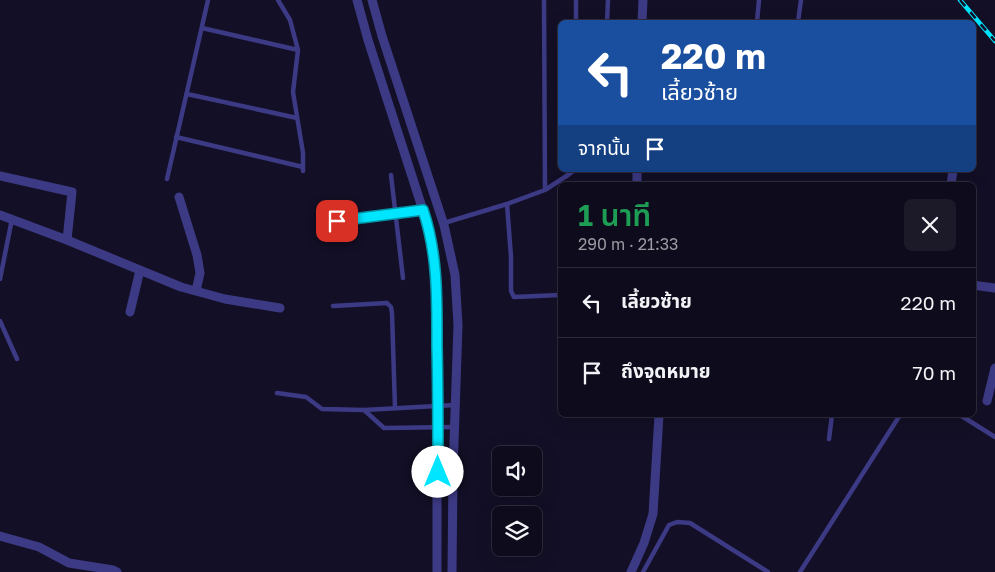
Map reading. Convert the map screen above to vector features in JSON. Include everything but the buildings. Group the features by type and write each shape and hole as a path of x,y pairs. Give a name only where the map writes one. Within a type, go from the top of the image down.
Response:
{"street":[{"path":"357,0 368,40 429,228 436,275 438,406 437,572"},
{"path":"372,0 443,223 455,276 458,325 454,427 452,572"},
{"path":"642,20 643,0"},
{"path":"0,176 72,192 67,240"},
{"path":"180,197 197,255 200,273 196,291"},
{"path":"0,215 67,240 181,288 280,308"},
{"path":"130,312 140,270"},
{"path":"976,286 995,288"},
{"path":"987,401 995,368"},
{"path":"631,572 644,543 653,514 659,417"},
{"path":"0,536 39,546 69,563 117,572"}],"lane":[{"path":"167,179 208,0"},
{"path":"176,138 303,169 303,153 293,92 298,50 290,20 278,0"},
{"path":"544,0 545,190"},
{"path":"576,0 576,20"},
{"path":"607,20 608,0"},
{"path":"757,20 760,0"},
{"path":"798,20 801,0"},
{"path":"202,28 298,50"},
{"path":"186,94 297,118"},
{"path":"443,223 507,204 545,190 568,173"},
{"path":"390,175 403,278"},
{"path":"507,204 511,257 510,286 512,294 514,297 558,295"},
{"path":"337,221 423,210"},
{"path":"0,279 12,219"},
{"path":"333,306 388,303 391,307 395,408"},
{"path":"0,320 17,359"},
{"path":"277,393 306,398 322,409 364,410 455,404"},
{"path":"364,410 384,428 454,427"},
{"path":"829,439 832,417"},
{"path":"800,572 899,417"},
{"path":"963,417 995,436"},
{"path":"643,572 669,525 677,522 690,523 768,572"}],"railway":[{"path":"960,0 995,41"}],"route":[{"path":"337,221 423,210 429,228 436,275 438,472"}]}
